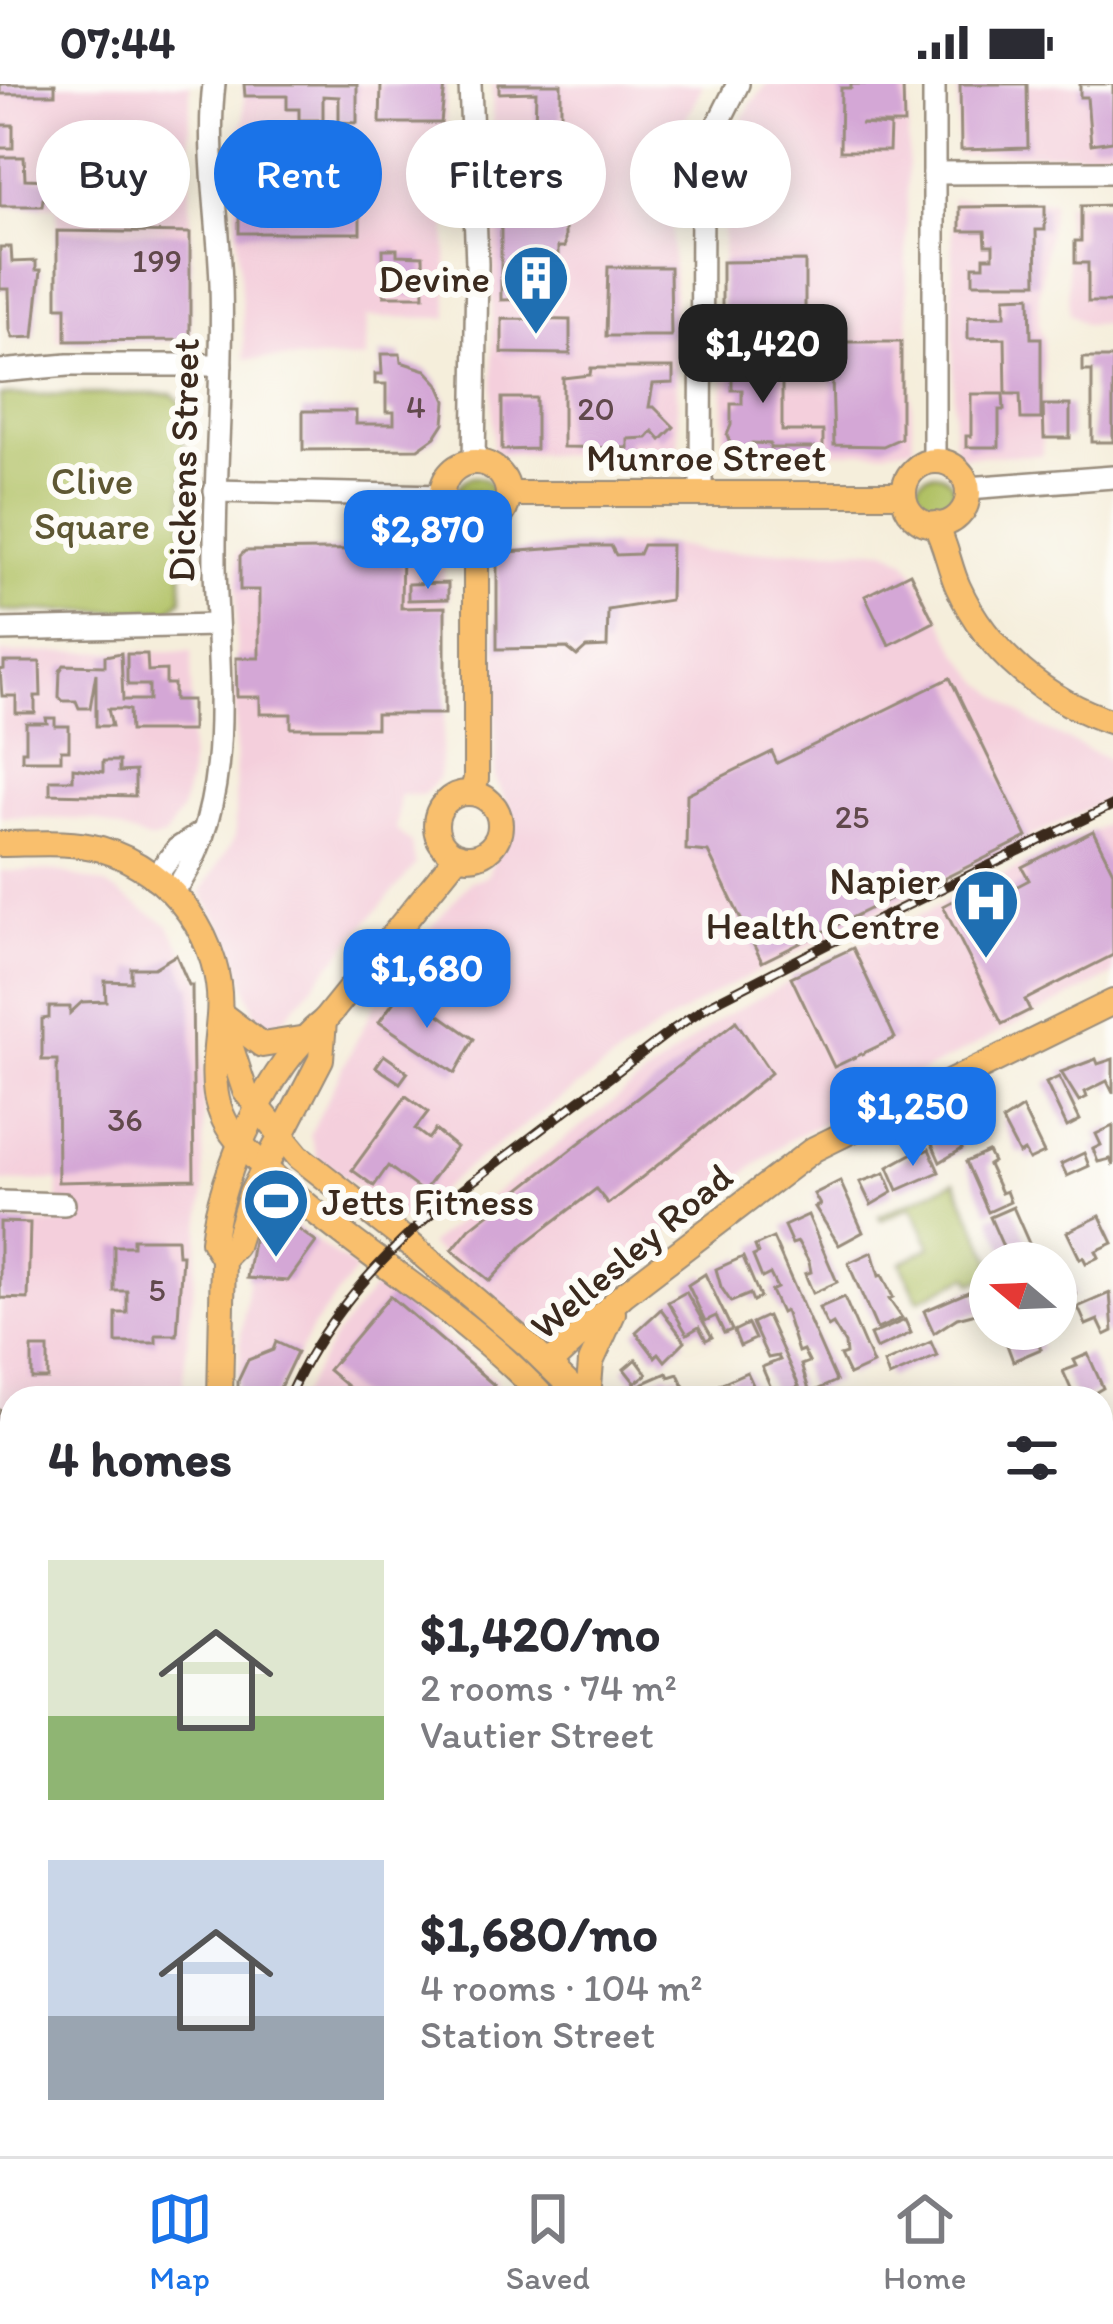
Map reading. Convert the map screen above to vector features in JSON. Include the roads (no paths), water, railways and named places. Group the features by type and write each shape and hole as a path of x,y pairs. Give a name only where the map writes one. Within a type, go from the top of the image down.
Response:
{"main road":[{"path":"934,461 956,468 968,488 960,514 950,522 935,524 913,516 904,494 914,469 934,461"},
{"path":"474,462 494,469 507,484 508,494 501,515 476,528 449,518 442,496 447,477 474,462"},
{"name":"Munroe Street","path":"508,494 904,494"},
{"path":"935,524 959,588 977,621 1006,656 1059,699 1113,722"},
{"path":"472,793 476,778 476,528"},
{"path":"472,793 495,806 500,832 484,853 458,855 439,838 439,813 458,794 472,793"},
{"path":"0,844 102,849 164,885 195,920 215,965 220,1012 213,1089 226,1127 264,1167 463,1326 525,1386"},
{"path":"220,1386 223,1258 213,1241 214,1229 242,1145 300,1039 324,1021 458,855"},
{"name":"Wellesley Road","path":"549,1364 622,1295 814,1149 1113,1002"},
{"path":"220,1012 262,1045 300,1039"},
{"path":"220,1012 245,1090 280,1136 321,1177 404,1239 549,1364 567,1386"},
{"path":"223,1258 235,1246 264,1167 321,1059 324,1021"},
{"path":"589,1386 591,1362 622,1295"},
{"path":"463,1326 481,1305"}],"street":[{"name":"Dickens Street","path":"164,885 195,861 219,765 215,491 221,285 214,202 214,84"},
{"path":"470,84 478,281 474,462"},
{"path":"700,494 702,180 714,132 738,84"},
{"path":"934,84 934,461"},
{"path":"934,173 1113,172"},
{"path":"0,371 68,365 221,365"},
{"path":"968,488 1113,477"},
{"path":"215,491 442,496"},
{"path":"0,630 216,625"},
{"path":"0,1202 64,1204"},
{"name":"Wellesley Road","path":"537,1386 549,1364"}],"railway":[{"path":"294,1386 333,1320 370,1274 435,1210 672,1030 709,1005 826,945 1113,805"}],"place":[{"name":"Devine","path":"536,337"},
{"name":"Napier Health Centre","path":"986,961"},
{"name":"Jetts Fitness","path":"276,1260"}],"park label":[{"name":"Clive Square","path":"92,502"}]}
